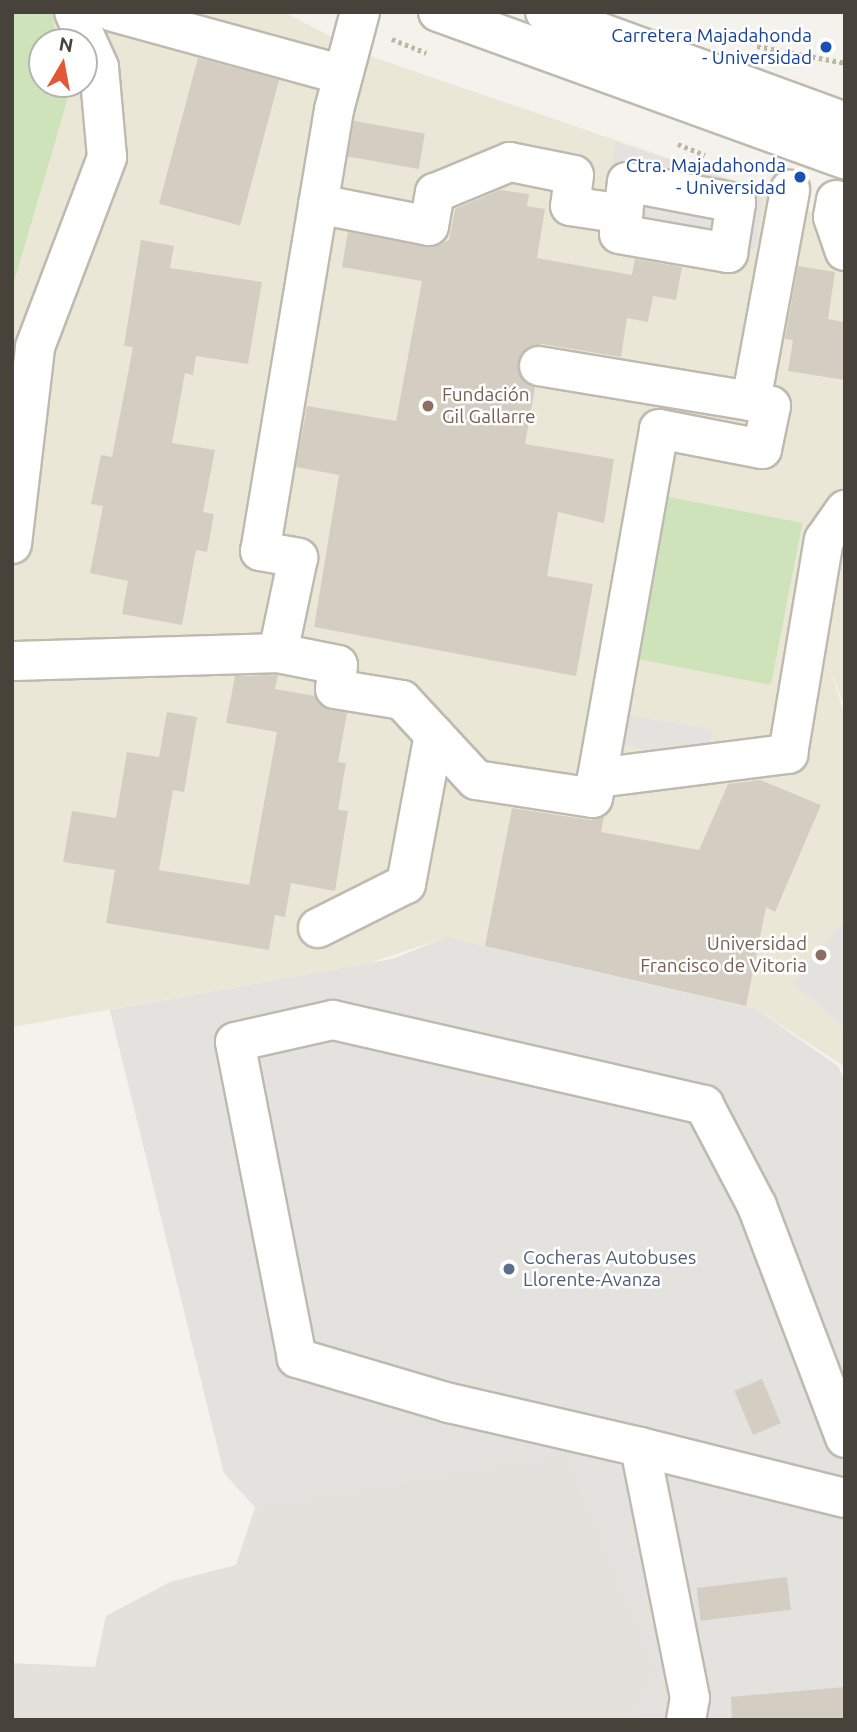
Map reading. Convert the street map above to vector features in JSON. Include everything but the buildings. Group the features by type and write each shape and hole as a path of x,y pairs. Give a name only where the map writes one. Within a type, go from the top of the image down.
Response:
{"street":[{"path":"12,544 35,347 107,157 99,67 74,12"},
{"path":"113,12 343,75"},
{"path":"278,653 298,558 260,551 318,204 343,75 360,12"},
{"path":"438,12 845,159"},
{"path":"545,12 845,122"},
{"path":"318,204 429,226 435,193 510,162 574,175 570,205 623,214"},
{"path":"751,401 790,190"},
{"path":"836,200 833,217 845,251"},
{"path":"539,366 668,378 771,405 762,449 653,428"},
{"path":"12,661 278,653 338,666 335,689 402,700 476,780 593,798 653,428 668,378"},
{"path":"597,778 788,754 824,540 845,510"},
{"path":"318,928 406,884 434,735"},
{"path":"845,1438 757,1206 704,1105 333,1020 235,1042 297,1358 449,1403 845,1498"},
{"path":"640,1447 690,1699 686,1720"}],"path":[{"path":"745,44 845,63"}],"shaded area":[{"name":"Fundación Gil Gallarre","path":"12,12 284,12 364,54 785,198 811,212 845,219 845,707 830,670 845,715 845,1067 756,1009 447,937 370,963 12,1027"},
{"path":"615,142 764,191 756,246 727,273 601,247"},
{"path":"617,713 713,730 707,760 612,744"},
{"path":"845,920 845,1028 793,983"},
{"name":"Cocheras Autobuses Llorente-Avanza","path":"447,937 838,1066 845,1084 845,1720 12,1720 12,1663 95,1667 106,1616 170,1582 236,1565 255,1507 224,1473 110,1010 393,959"},
{"name":"Cocheras Autobuses Llorente-Avanza","path":"447,937 756,1009 838,1066 845,1084 845,1720 631,1720 657,1671 566,1454 255,1507 224,1473 110,1010 393,959"}],"green space":[{"path":"12,12 52,12 55,28 28,28 28,98 66,98 67,101 12,289"},
{"path":"664,496 802,523 771,685 633,658"}],"place":[{"name":"Carretera Majadahonda - Universidad","path":"826,47"},
{"name":"Ctra. Majadahonda - Universidad","path":"800,177"},
{"name":"Fundación Gil Gallarre","path":"428,406"},
{"name":"Universidad Francisco de Vitoria","path":"821,955"},
{"name":"Cocheras Autobuses Llorente-Avanza","path":"509,1269"}]}
